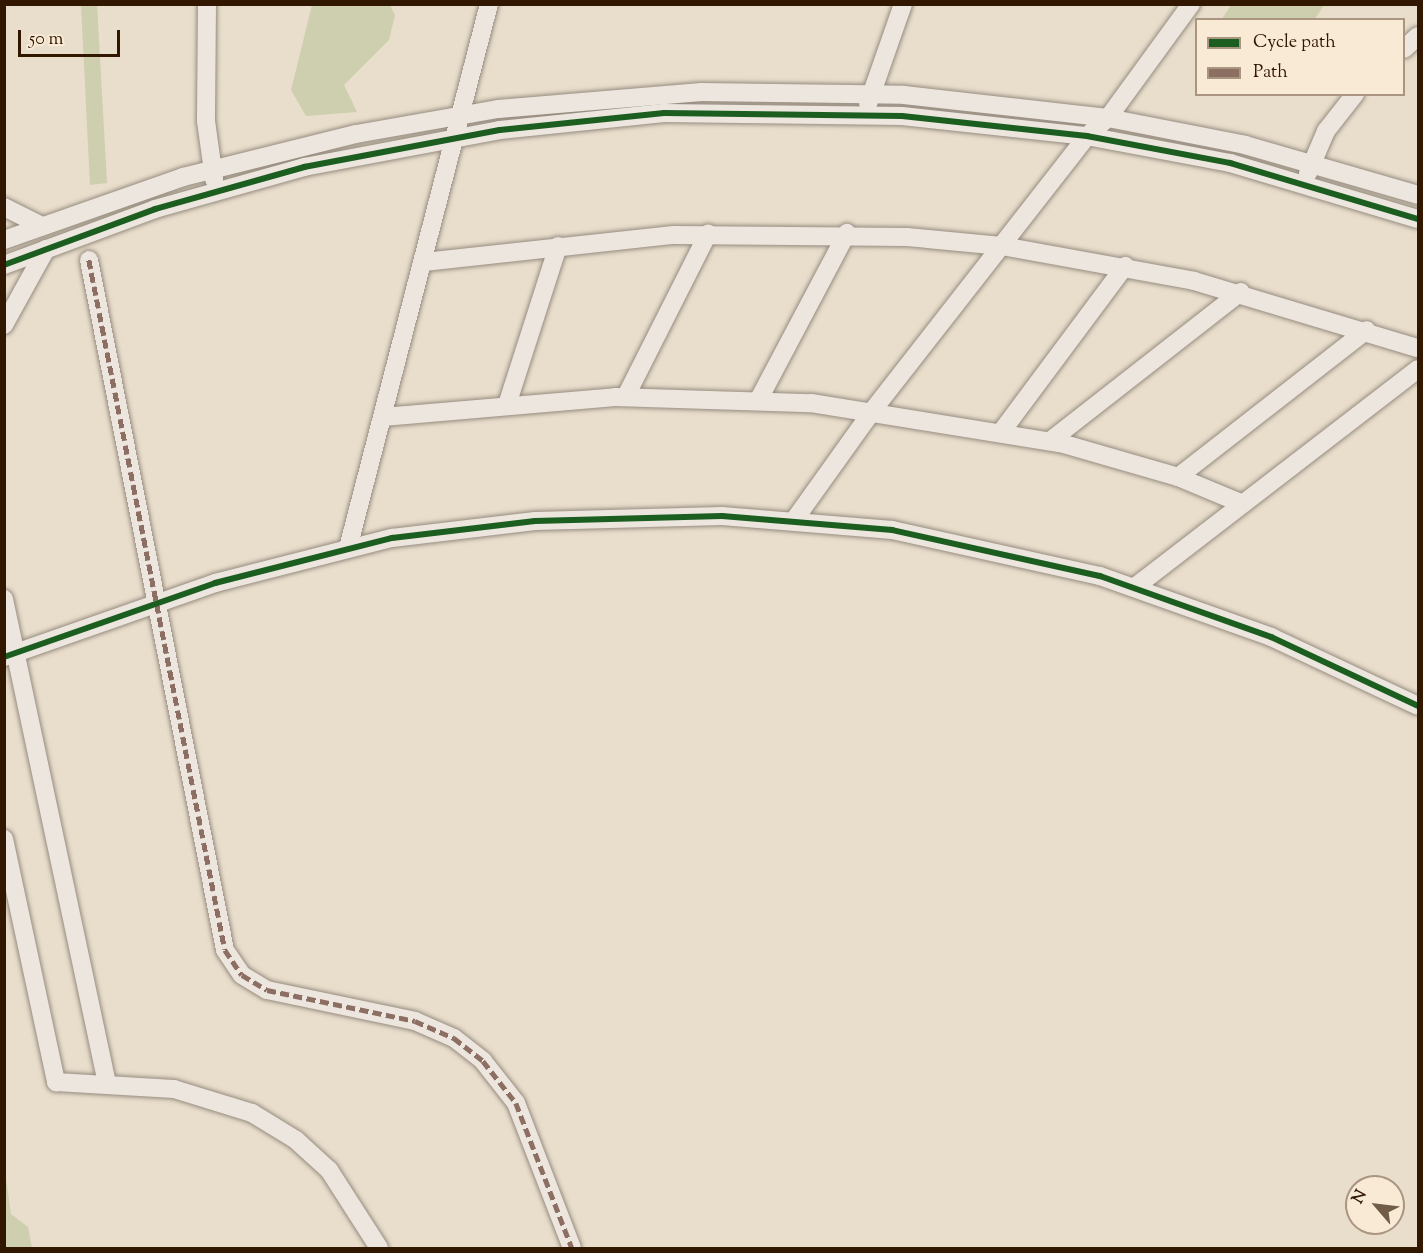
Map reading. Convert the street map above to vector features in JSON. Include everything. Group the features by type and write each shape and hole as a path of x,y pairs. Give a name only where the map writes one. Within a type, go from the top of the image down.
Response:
{"street":[{"path":"207,4 212,169 217,190"},
{"path":"348,548 457,137 489,4"},
{"path":"866,114 870,93 903,4"},
{"path":"795,519 873,410 1087,136 1108,118 1191,4"},
{"path":"4,240 212,169 462,115 668,93 870,93 1108,118 1311,163 1419,195"},
{"path":"1305,183 1311,163 1326,131 1353,96"},
{"path":"4,265 217,190 457,137 664,113 866,114 1087,136 1186,153 1305,183 1419,219"},
{"path":"4,207 42,226"},
{"path":"424,262 558,246 708,234 847,233 1002,246 1125,267 1241,292 1419,348"},
{"path":"759,399 847,233"},
{"path":"626,396 708,234"},
{"path":"507,405 558,246"},
{"path":"4,325 46,249"},
{"path":"89,260 216,915 234,967 267,990 415,1021 470,1049 516,1103 572,1248"},
{"path":"1002,431 1125,267"},
{"path":"1050,441 1241,292"},
{"path":"1178,477 1367,330"},
{"path":"1135,587 1419,369"},
{"path":"382,417 626,396 759,399 873,410 1050,441 1178,477 1243,504"},
{"path":"10,654 155,602 348,548 545,520 676,515 795,519 949,540 1135,587 1271,637 1419,706"},
{"path":"4,599 10,654 107,1083"},
{"path":"4,838 56,1082 107,1083 201,1094 272,1123 337,1178 379,1248"}],"green space":[{"path":"1231,4 1324,5 1316,18 1223,18"},
{"path":"81,5 97,5 107,183 90,185"},
{"path":"312,5 390,5 395,15 389,40 344,85 357,112 306,116 291,90"},
{"path":"4,1164 11,1214 28,1227 32,1248 5,1248"}],"marked path":[{"path":"89,260 225,950 242,975 267,990 415,1021 454,1038 483,1061 516,1103 572,1248"}],"cycle path":[{"path":"4,265 155,209 304,167 500,130 664,113 902,116 1087,136 1230,163 1418,219"},
{"path":"4,657 215,583 392,538 535,521 722,516 892,530 1100,576 1271,637 1418,706"}]}
